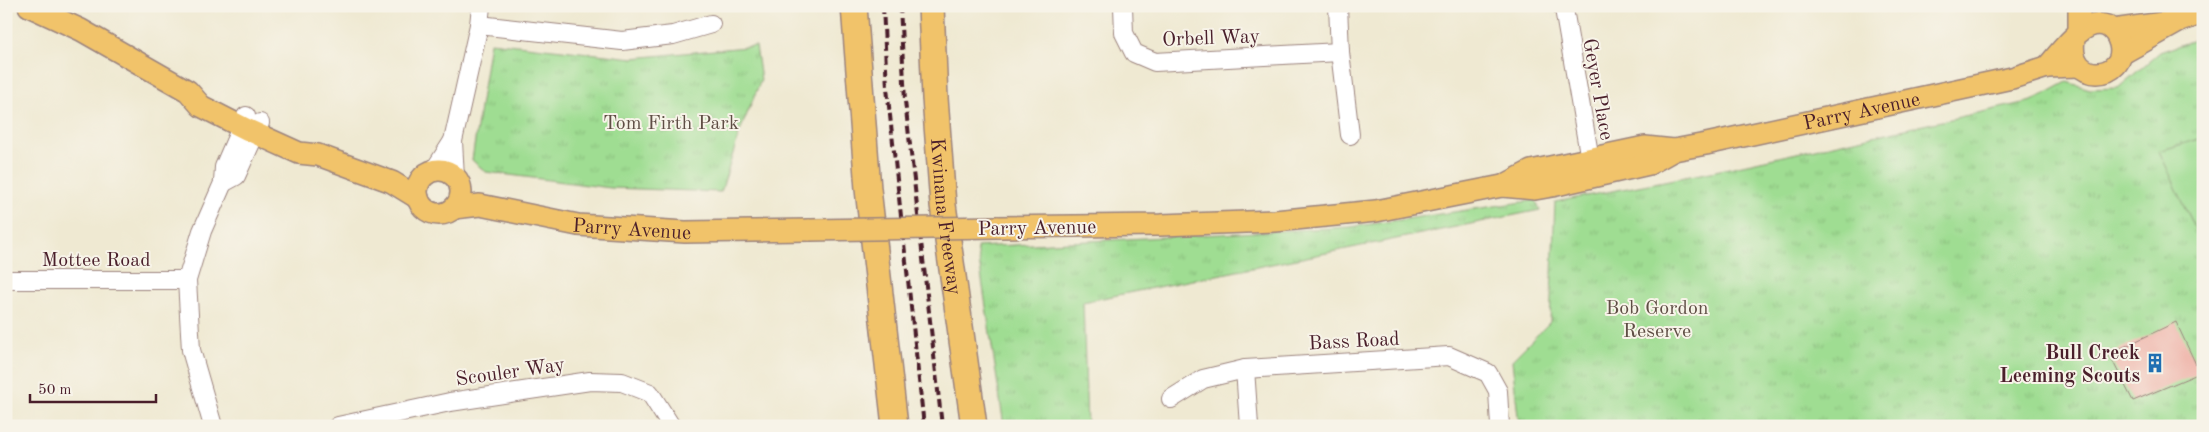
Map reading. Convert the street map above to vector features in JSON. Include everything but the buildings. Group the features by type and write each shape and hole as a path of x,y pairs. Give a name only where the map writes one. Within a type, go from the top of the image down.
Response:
{"highway":[{"path":"854,6 868,188 895,426"},
{"name":"Kwinana Freeway","path":"931,6 935,98 943,205 974,426"}],"main road":[{"name":"Parry Avenue","path":"29,6 80,30 188,91 201,106 251,125 299,153 318,155 392,182 418,198 426,210 433,213 480,205 578,225 685,232 1160,225 1275,221 1376,210 1502,186 1531,171 1591,168 1645,147 1674,150 1861,112 2012,78 2047,67 2079,66 2086,72 2103,73 2111,69 2118,62 2121,54 2180,21 2203,13"},
{"path":"2079,6 2090,26 2118,36 2121,54"},
{"name":"Parry Avenue","path":"2047,67 2090,26 2180,21"},
{"path":"2079,66 2072,50 2090,26"},
{"name":"Parry Avenue","path":"392,182 445,172 458,182 480,205"},
{"path":"418,198 417,190 428,174"},
{"path":"454,208 460,198 458,182"}],"street":[{"path":"458,182 453,142 479,25 481,6"},
{"name":"Orbell Way","path":"1123,6 1124,33 1134,53 1155,62 1340,52"},
{"path":"1338,6 1340,52 1350,134"},
{"name":"Geyer Place","path":"1564,9 1591,168"},
{"path":"479,25 622,41 674,35 711,24"},
{"path":"213,426 191,350 187,280 202,231 223,183 236,176 251,125"},
{"path":"428,174 453,142"},
{"name":"Mottee Road","path":"6,280 187,280"},
{"name":"Bass Road","path":"1171,399 1203,379 1245,369 1449,356 1488,372 1498,391 1500,426"},
{"path":"1245,369 1249,426"},
{"name":"Scouler Way","path":"338,426 450,402 590,381 622,382 650,393 671,426"}],"green space":[{"name":"Bob Gordon Reserve","path":"2203,37 2203,138 2159,151 2203,245 2203,426 1519,426 1512,360 1550,322 1555,202 1711,172 2032,101 2067,82 2090,89 2118,88 2160,52"},
{"name":"Tom Firth Park","path":"490,42 633,58 756,46 761,80 740,131 721,192 611,188 486,172 472,160"},
{"path":"2203,138 2203,245 2159,151"},
{"path":"1536,200 1540,210 1083,302 1087,426 1004,426 977,247 1351,227"}],"railway":[{"path":"883,6 887,88 924,426"},
{"path":"900,6 905,101 942,426"}],"place":[{"name":"Bull Creek Leeming Scouts","path":"2155,363"}]}
